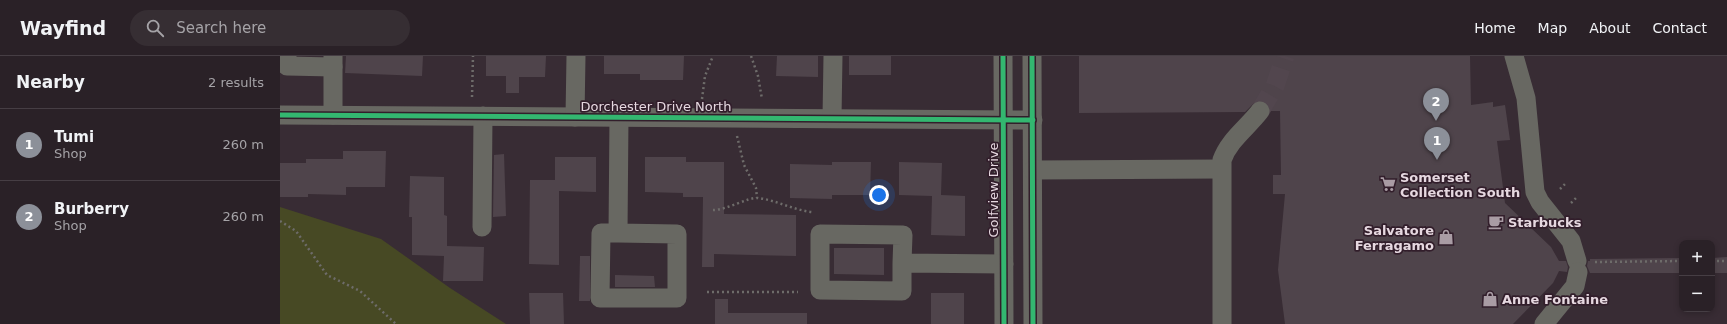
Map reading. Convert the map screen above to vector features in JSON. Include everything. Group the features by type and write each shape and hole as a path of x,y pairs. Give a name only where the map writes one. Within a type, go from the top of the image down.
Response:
{"street":[{"path":"286,56 287,66 333,61 332,115"},
{"path":"575,117 576,56"},
{"path":"832,118 833,56"},
{"name":"Golfview Drive","path":"1004,56 1004,324"},
{"path":"1032,56 1033,324"},
{"path":"1514,56 1526,98 1535,192 1545,210 1571,241 1583,265 1575,286 1544,324"},
{"path":"1222,324 1221,169 1225,152 1260,111"},
{"name":"Dorchester Drive North","path":"280,115 1033,120"},
{"path":"482,227 483,116"},
{"path":"618,233 619,117"},
{"path":"1033,170 1221,169"},
{"path":"601,233 618,233 677,234 677,298 600,298 601,233"},
{"path":"820,234 903,235 902,263 902,291 820,290 820,234"},
{"path":"902,263 1004,264"}],"path":[{"path":"472,97 473,56"},
{"path":"702,99 705,76 713,56"},
{"path":"751,56 758,76 762,99"},
{"path":"737,136 744,165 756,188 757,198"},
{"path":"1560,189 1567,182"},
{"path":"1571,203 1577,196"},
{"path":"713,210 720,210 757,198 800,211 812,212"},
{"path":"280,221 296,231 327,275 360,291 396,324"},
{"path":"1583,265 1679,261"},
{"path":"1715,261 1727,261"},
{"path":"707,292 798,292"}],"green space":[{"path":"280,207 381,239 450,288 506,324 280,324"}],"building":[{"path":"346,56 423,56 422,76 345,73"},
{"path":"486,56 546,56 545,77 519,77 519,93 506,93 506,76 486,76"},
{"path":"604,56 684,56 683,80 640,80 640,74 604,74"},
{"path":"777,56 818,56 818,77 776,76"},
{"path":"849,56 891,56 891,75 849,75"},
{"name":"Somerset Collection South","path":"1079,56 1470,56 1471,105 1493,102 1493,107 1505,105 1510,140 1497,141 1505,203 1551,247 1559,261 1566,261 1568,267 1567,272 1559,271 1553,283 1513,324 1285,324 1278,270 1285,194 1273,194 1273,175 1281,175 1280,111 1271,111 1267,103 1261,100 1256,101 1245,112 1079,113"},
{"path":"343,151 386,151 385,187 346,187 346,195 308,194 308,197 280,197 280,163 306,163 306,159 343,159"},
{"path":"504,154 506,216 493,217 494,155"},
{"path":"555,157 596,157 596,192 559,191 559,265 529,264 530,180 555,180"},
{"path":"645,157 686,157 686,162 724,162 724,214 796,215 796,256 714,254 714,267 702,267 703,197 683,197 683,193 645,192"},
{"path":"832,162 871,162 870,195 832,195 832,199 790,198 790,164 832,165"},
{"path":"899,162 942,163 941,195 965,196 965,236 931,235 932,196 899,195"},
{"path":"410,176 444,177 444,215 447,216 447,246 484,247 483,281 443,281 444,256 412,255 412,217 409,217"},
{"path":"834,248 884,248 884,275 834,274"},
{"path":"580,256 590,256 590,301 579,301"},
{"path":"1727,257 1727,273 1715,273 1715,258"},
{"path":"1679,258 1679,273 1590,273 1587,266 1590,259"},
{"path":"615,275 654,276 655,287 615,287"},
{"path":"529,293 563,293 564,324 530,324"},
{"path":"931,293 964,293 964,324 931,324"},
{"path":"715,299 728,299 728,313 807,313 807,324 715,324"}],"tunnel":[{"path":"1260,111 1275,86 1285,56"}],"cycle path":[{"path":"1003,56 1004,324"},
{"path":"1032,56 1033,324"},
{"path":"280,115 1033,120"}],"place":[{"name":"Burberry","path":"1436,121"},
{"name":"Tumi","path":"1437,160"},
{"name":"Somerset Collection South","path":"1388,184"},
{"name":"Starbucks","path":"1496,222"},
{"name":"Salvatore Ferragamo","path":"1446,237"},
{"name":"Anne Fontaine","path":"1490,299"}]}
